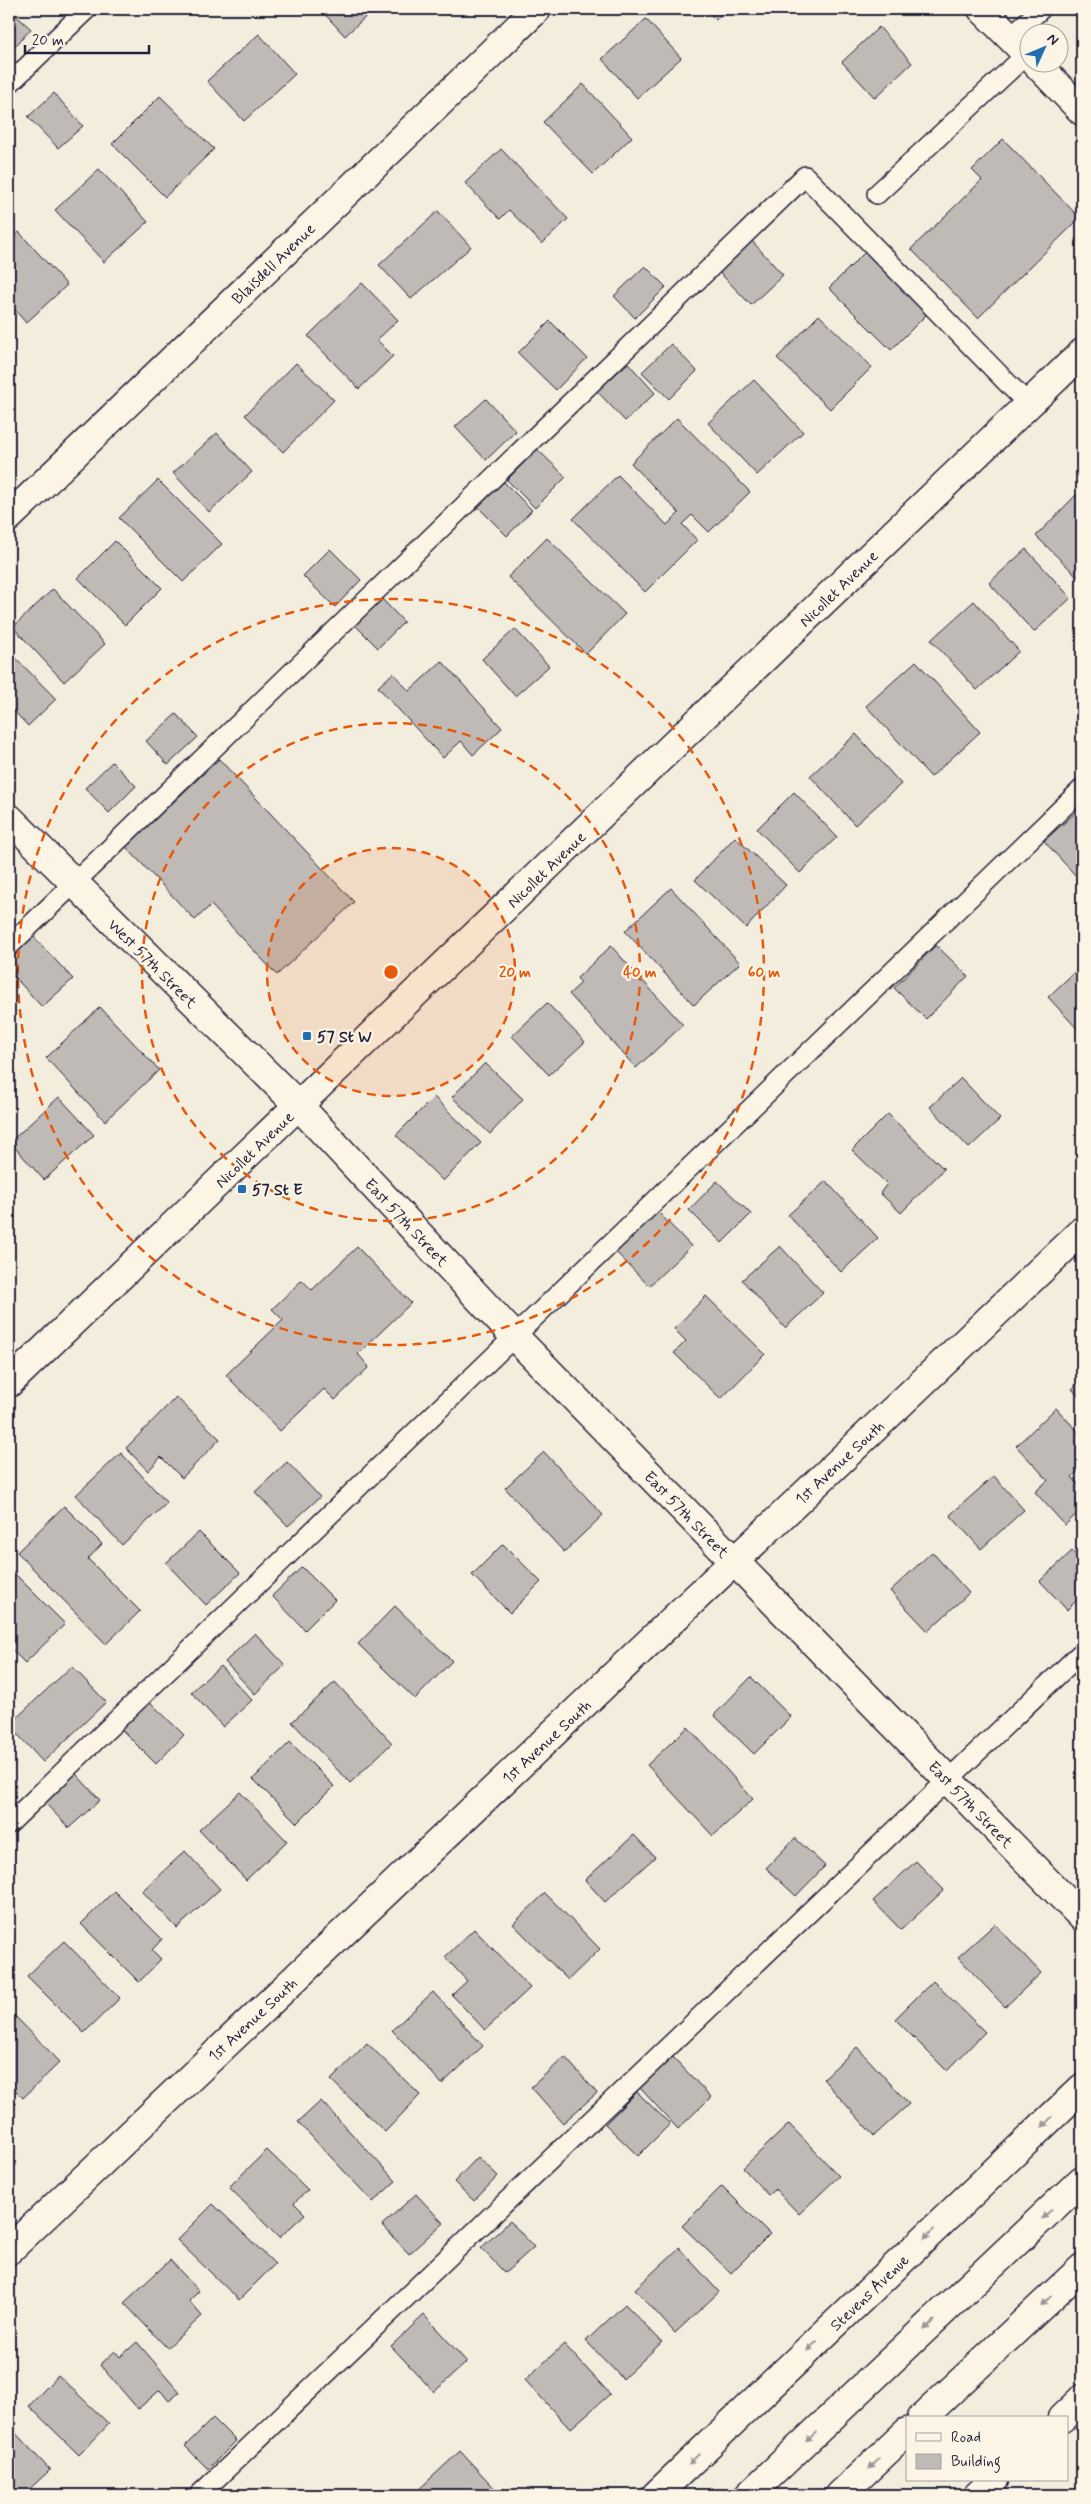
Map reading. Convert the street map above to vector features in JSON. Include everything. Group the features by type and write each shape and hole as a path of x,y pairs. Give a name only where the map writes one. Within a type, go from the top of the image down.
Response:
{"main road":[{"name":"Blaisdell Avenue","path":"9,517 537,9"},
{"path":"982,9 1018,45"},
{"path":"1044,72 1082,111"},
{"name":"Nicollet Avenue","path":"9,1383 1029,406 1082,353"},
{"name":"West 57th Street","path":"9,818 73,884 299,1106"},
{"name":"East 57th Street","path":"299,1106 515,1337 1082,1917"},
{"name":"1st Avenue South","path":"9,2250 1082,1232"},
{"name":"Stevens Avenue","path":"656,2495 1082,2088"},
{"path":"750,2495 1082,2180"},
{"path":"924,2416 1082,2268"},
{"path":"1064,2416 1082,2399"},
{"path":"840,2495 906,2433"},
{"path":"978,2495 992,2482"}],"lane":[{"path":"9,84 87,9"},
{"path":"1036,22 1041,9"},
{"path":"877,194 1018,59"},
{"path":"9,946 805,176 1029,406"},
{"path":"9,1824 1082,789"},
{"path":"199,2495 1082,1652"}],"building":[{"path":"9,9 31,29 9,53"},
{"path":"320,9 374,9 345,36"},
{"path":"705,9 726,9 716,20"},
{"path":"646,19 681,58 637,98 602,59"},
{"path":"879,27 912,63 875,98 842,62"},
{"path":"259,34 295,74 244,121 207,81"},
{"path":"583,84 632,137 593,174 543,122"},
{"path":"54,93 83,126 58,148 28,117"},
{"path":"160,96 214,149 165,197 112,144"},
{"path":"1003,139 1080,218 978,318 911,249 982,180 972,170"},
{"path":"501,149 568,219 542,244 509,210 500,219 465,183"},
{"path":"99,169 148,222 104,262 55,210"},
{"path":"438,211 471,247 411,299 379,265"},
{"path":"19,232 67,285 26,323 9,303 9,241"},
{"path":"751,240 783,275 751,305 718,271"},
{"path":"867,250 929,312 891,350 829,288"},
{"path":"645,266 666,287 635,318 614,296"},
{"path":"362,283 398,320 377,340 393,356 359,389 308,336"},
{"path":"819,315 872,367 830,409 777,358"},
{"path":"550,321 587,358 556,390 518,353"},
{"path":"671,344 697,371 669,399 642,372"},
{"path":"296,363 334,400 283,452 245,415"},
{"path":"628,363 655,393 625,421 597,391"},
{"path":"754,380 803,432 757,475 708,423"},
{"path":"486,399 516,431 486,460 455,427"},
{"path":"677,418 750,492 709,532 692,515 682,524 697,540 645,592 573,519 618,475 667,525 679,513 631,463"},
{"path":"217,433 252,472 209,512 173,473"},
{"path":"537,449 566,477 535,508 507,480"},
{"path":"158,480 222,544 183,582 119,518"},
{"path":"504,482 532,510 507,536 478,507"},
{"path":"1076,495 1082,500 1082,574 1079,578 1036,536"},
{"path":"547,538 625,614 586,654 508,577"},
{"path":"115,541 162,588 125,625 78,578"},
{"path":"330,549 361,580 335,607 303,576"},
{"path":"1026,549 1071,598 1034,632 989,583"},
{"path":"53,589 105,644 64,682 13,627"},
{"path":"382,599 404,622 378,648 355,625"},
{"path":"974,601 1019,651 977,690 931,640"},
{"path":"515,629 549,666 515,696 482,659"},
{"path":"9,651 56,699 28,726 9,706"},
{"path":"442,661 502,728 473,755 461,741 443,758 378,687 393,673 409,691"},
{"path":"916,661 980,732 931,777 866,706"},
{"path":"176,714 198,737 168,765 146,741"},
{"path":"856,734 901,784 855,825 810,776"},
{"path":"219,759 354,902 277,975 211,905 195,920 126,847"},
{"path":"112,762 136,786 109,813 85,788"},
{"path":"794,792 837,837 800,873 757,829"},
{"path":"1075,813 1082,821 1082,870 1076,876 1044,841"},
{"path":"735,837 786,885 746,928 695,880"},
{"path":"671,888 740,963 694,1005 625,931"},
{"path":"33,936 73,979 42,1007 9,971 9,959"},
{"path":"936,945 968,976 926,1019 894,988"},
{"path":"611,946 683,1025 636,1068 569,994 581,983 577,978"},
{"path":"1082,965 1082,1034 1048,997"},
{"path":"547,1003 585,1042 549,1075 512,1036"},
{"path":"100,1007 159,1070 105,1121 46,1058"},
{"path":"485,1063 523,1099 490,1134 452,1097"},
{"path":"961,1078 1000,1119 969,1148 930,1107"},
{"path":"59,1097 94,1135 44,1180 10,1142"},
{"path":"434,1097 481,1143 443,1181 396,1135"},
{"path":"888,1114 944,1169 901,1213 880,1193 887,1184 852,1150"},
{"path":"717,1181 751,1214 722,1243 689,1210"},
{"path":"826,1181 878,1238 841,1272 788,1215"},
{"path":"658,1212 691,1246 649,1286 616,1252"},
{"path":"780,1246 823,1293 785,1328 742,1280"},
{"path":"357,1247 411,1303 358,1354 369,1367 335,1400 324,1389 280,1431 226,1375 283,1320 272,1309 302,1280 312,1290"},
{"path":"706,1296 765,1354 721,1399 674,1353 686,1341 674,1329"},
{"path":"1082,1379 1082,1400 1072,1389"},
{"path":"176,1397 220,1439 182,1478 161,1457 148,1471 126,1448"},
{"path":"1056,1408 1082,1436 1082,1468 1072,1477 1082,1488 1082,1509 1065,1525 1035,1492 1048,1480 1016,1446"},
{"path":"544,1452 603,1515 564,1552 505,1488"},
{"path":"121,1453 167,1503 122,1545 76,1495"},
{"path":"287,1462 320,1497 288,1526 255,1492"},
{"path":"994,1476 1024,1510 981,1549 950,1515"},
{"path":"64,1506 102,1544 88,1559 140,1611 106,1644 17,1552"},
{"path":"199,1532 240,1573 206,1605 166,1563"},
{"path":"503,1544 541,1582 510,1613 472,1575"},
{"path":"1072,1551 1082,1562 1082,1595 1067,1610 1040,1581"},
{"path":"932,1552 969,1593 928,1631 890,1591"},
{"path":"302,1567 335,1600 305,1630 272,1596"},
{"path":"9,1568 65,1624 25,1663 9,1647"},
{"path":"395,1606 452,1661 415,1699 358,1644"},
{"path":"255,1633 285,1665 255,1694 225,1662"},
{"path":"72,1666 106,1702 43,1762 9,1725"},
{"path":"220,1666 252,1700 223,1727 191,1692"},
{"path":"751,1677 791,1717 754,1754 714,1715"},
{"path":"335,1682 392,1743 350,1783 292,1722"},
{"path":"149,1701 184,1735 156,1764 121,1729"},
{"path":"688,1727 753,1799 713,1836 647,1765"},
{"path":"290,1742 334,1786 297,1823 253,1779"},
{"path":"75,1773 100,1800 69,1828 44,1802"},
{"path":"240,1792 287,1841 246,1880 199,1830"},
{"path":"634,1835 655,1857 605,1902 585,1880"},
{"path":"795,1838 825,1866 796,1896 766,1868"},
{"path":"185,1851 220,1889 177,1928 142,1891"},
{"path":"916,1861 944,1890 901,1930 873,1901"},
{"path":"114,1891 162,1939 152,1950 161,1959 139,1982 81,1924"},
{"path":"545,1893 600,1949 568,1980 513,1924"},
{"path":"995,1924 1041,1973 1005,2007 958,1957"},
{"path":"474,1929 530,1988 485,2030 452,1995 467,1981 445,1957"},
{"path":"64,1941 120,1998 84,2033 27,1976"},
{"path":"933,1981 985,2032 947,2071 895,2019"},
{"path":"433,1992 483,2046 442,2084 392,2030"},
{"path":"9,2010 60,2062 23,2098 9,2084"},
{"path":"367,2043 420,2095 385,2132 331,2080"},
{"path":"857,2047 909,2104 874,2136 823,2079"},
{"path":"672,2056 711,2097 678,2129 639,2087"},
{"path":"565,2057 597,2093 563,2123 531,2087"},
{"path":"637,2092 670,2124 638,2156 605,2124"},
{"path":"321,2101 396,2181 373,2202 298,2122"},
{"path":"789,2124 839,2176 799,2214 775,2189 768,2195 743,2168"},
{"path":"267,2150 308,2190 294,2203 305,2214 279,2238 229,2187"},
{"path":"478,2157 498,2176 474,2201 454,2182"},
{"path":"722,2186 770,2234 731,2273 682,2226"},
{"path":"416,2194 443,2223 409,2254 382,2225"},
{"path":"213,2204 275,2264 239,2300 177,2240"},
{"path":"510,2221 534,2247 505,2273 481,2248"},
{"path":"679,2248 719,2292 675,2333 635,2289"},
{"path":"170,2260 199,2291 189,2301 202,2316 167,2348 124,2303"},
{"path":"625,2304 662,2342 623,2379 586,2341"},
{"path":"424,2315 467,2362 434,2392 391,2346"},
{"path":"137,2342 180,2392 169,2401 160,2390 138,2409 100,2365 115,2351 120,2357"},
{"path":"564,2344 610,2394 570,2429 525,2380"},
{"path":"58,2375 109,2424 79,2455 29,2406"},
{"path":"213,2418 236,2441 208,2469 185,2446"},
{"path":"9,2426 50,2470 23,2495 9,2495"},
{"path":"460,2451 499,2493 497,2495 418,2495 415,2493"}],"place":[{"name":"57 St W","path":"307,1036"},
{"name":"57 St E","path":"242,1189"}]}
